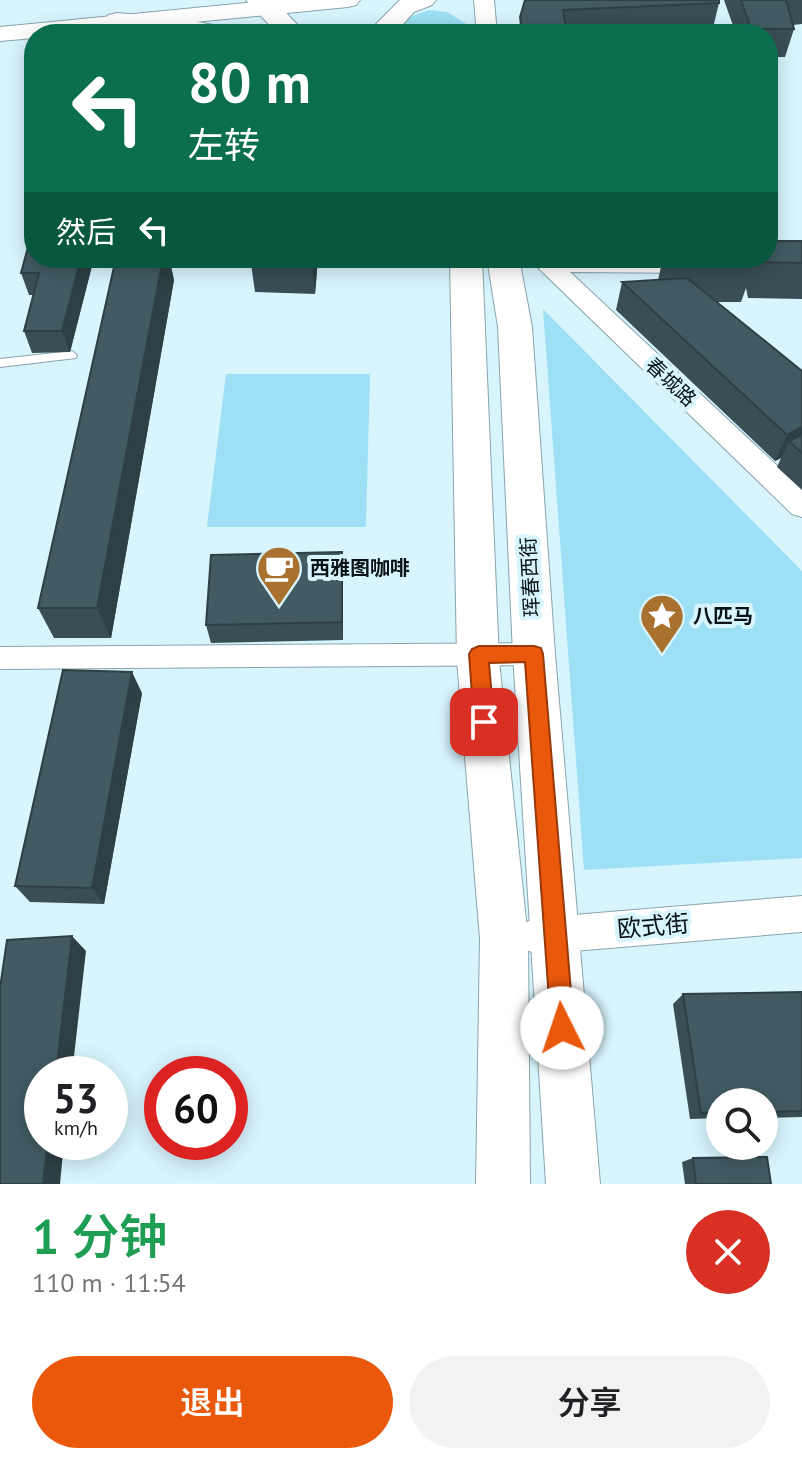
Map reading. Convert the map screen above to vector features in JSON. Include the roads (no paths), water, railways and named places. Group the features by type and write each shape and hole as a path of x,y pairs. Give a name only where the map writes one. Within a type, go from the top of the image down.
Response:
{"main road":[{"path":"0,20 180,0"},
{"path":"48,24 125,8 287,12 348,0"},
{"path":"389,24 405,7 423,0"},
{"path":"125,8 173,24"},
{"path":"0,34 24,29"},
{"path":"466,268 479,654 504,939 503,1184"},
{"name":"珲春西街","path":"505,268 515,327 534,654 573,1184"}],"street":[{"path":"484,0 486,24"},
{"name":"春城路","path":"550,268 802,506"},
{"path":"0,658 534,654"},
{"name":"欧式街","path":"504,939 802,914"}],"lane":[{"path":"0,363 72,355"}],"place":[{"name":"西雅图咖啡","path":"279,607"},
{"name":"八匹马","path":"662,655"}]}
